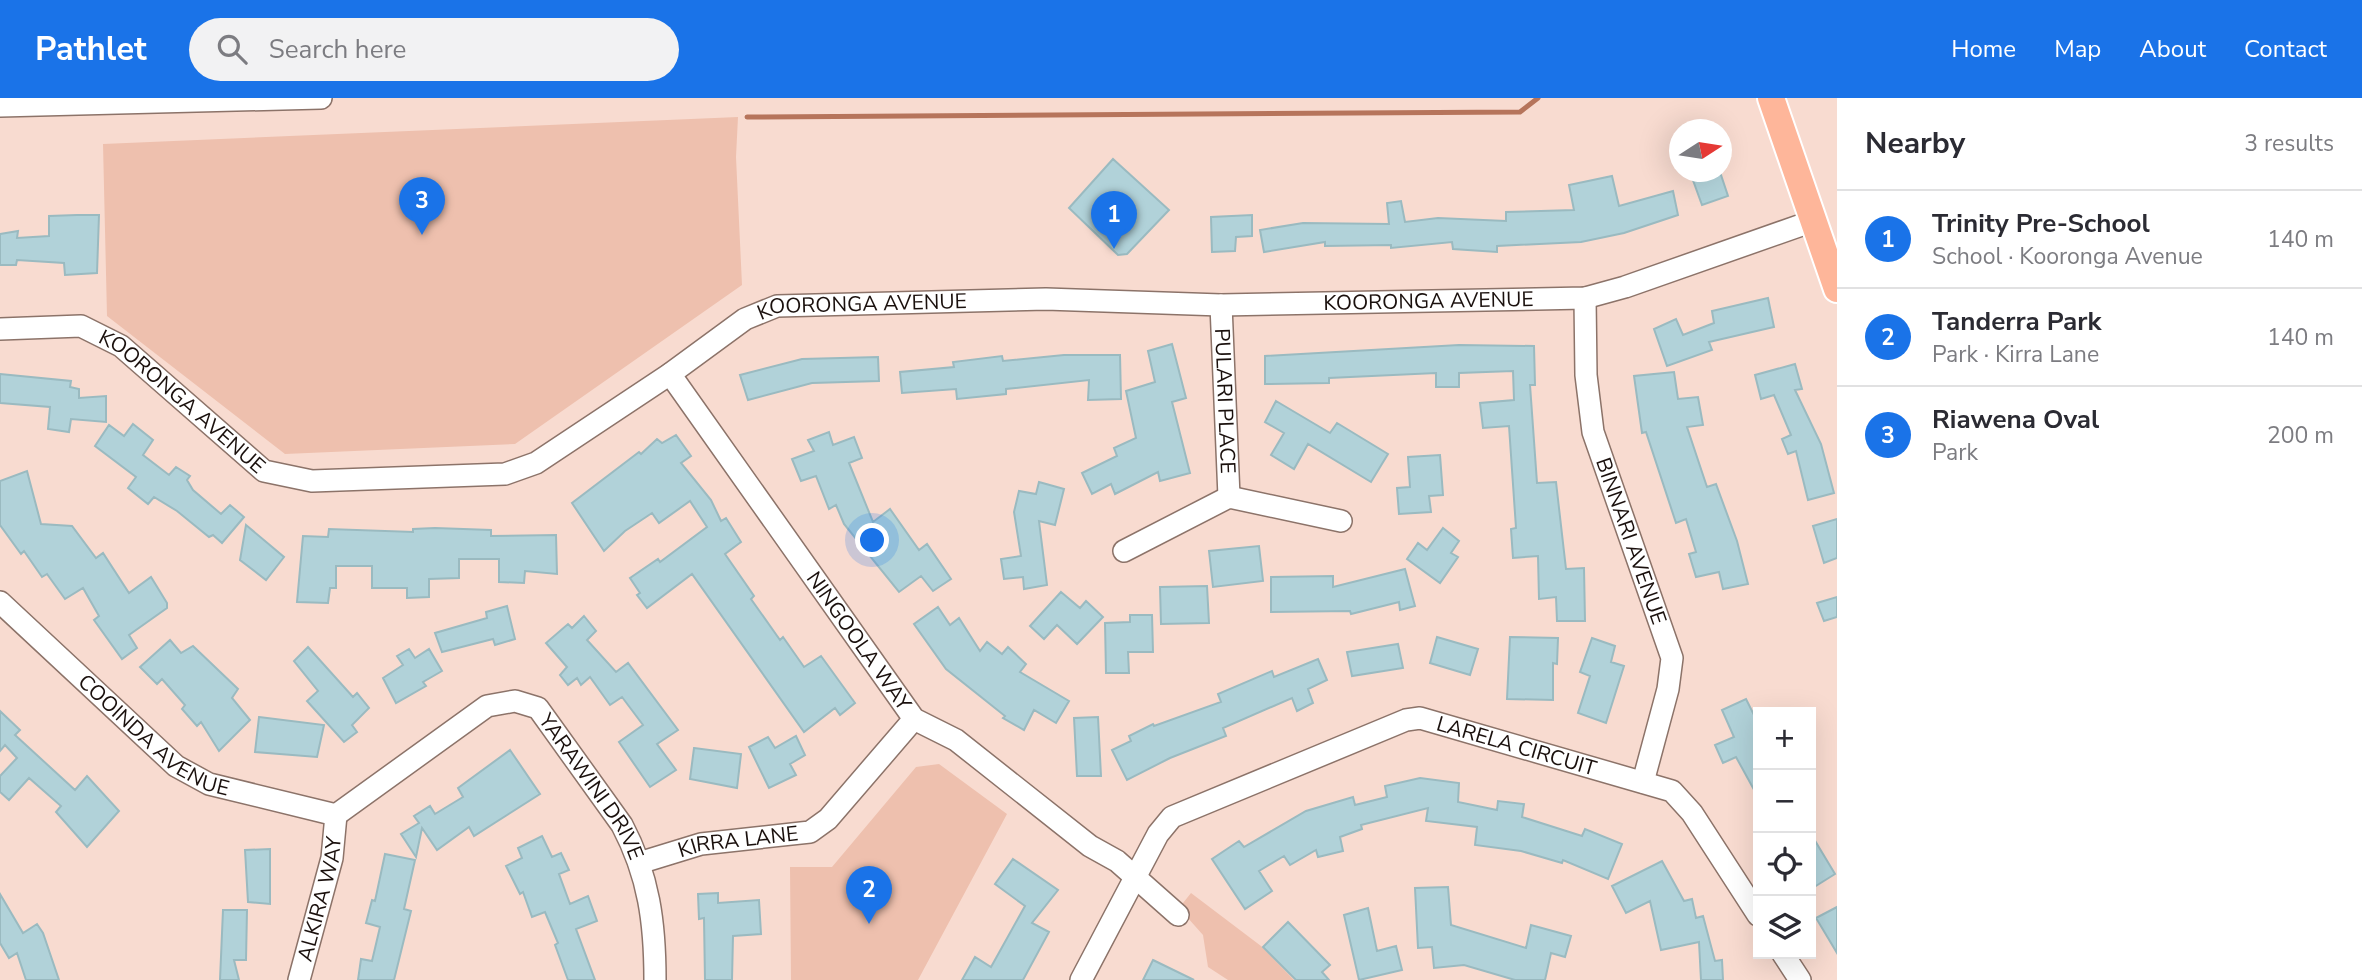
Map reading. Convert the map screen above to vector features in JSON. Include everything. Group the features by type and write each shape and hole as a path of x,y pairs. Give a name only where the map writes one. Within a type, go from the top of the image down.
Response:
{"main road":[{"path":"1770,98 1837,289"}],"street":[{"path":"0,106 321,98"},
{"name":"KOORONGA AVENUE","path":"0,329 81,326 121,346 264,471 312,481 505,474 536,463 670,374 745,320 777,306 1046,299 1221,304 1585,298 1813,221"},
{"name":"BINNARI AVENUE","path":"1585,298 1587,375 1593,432 1672,658 1668,689 1643,782"},
{"name":"PULARI PLACE","path":"1221,304 1229,497"},
{"name":"NINGOOLA WAY","path":"670,374 914,719 956,740 1136,879"},
{"name":"PULARI PLACE","path":"1124,551 1229,497 1341,521"},
{"name":"COOINDA AVENUE","path":"0,602 176,766 209,784 336,815"},
{"name":"YARAWINI DRIVE","path":"336,815 487,706 515,701 538,708 547,716 622,825 639,863 653,918 655,980"},
{"name":"KIRRA LANE","path":"639,863 701,844 810,832 828,819 914,719"},
{"name":"LARELA CIRCUIT","path":"1082,980 1158,834 1171,817 1406,720 1434,719 1672,791 1683,801 1753,907"},
{"name":"ALKIRA WAY","path":"299,980 332,858 336,815"},
{"path":"1136,879 1178,915"},
{"path":"1786,959 1800,980"}],"shaded area":[{"path":"738,117 736,157 742,285 515,444 285,454 107,316 103,144"},
{"path":"939,764 1007,814 918,980 791,980 790,867 832,867 916,767"},
{"path":"1191,893 1261,946 1294,980 1228,980 1208,967 1203,935 1179,908"}],"building":[{"path":"1113,159 1169,210 1127,254 1118,255 1069,208"},
{"path":"1612,176 1619,206 1673,191 1678,215 1624,233 1581,242 1497,246 1497,252 1453,249 1452,242 1391,248 1391,245 1325,246 1325,242 1264,252 1260,230 1303,223 1389,224 1387,203 1401,201 1405,222 1438,218 1506,221 1506,212 1574,210 1569,185"},
{"path":"1694,182 1723,182 1728,196 1702,205"},
{"path":"99,215 97,273 65,275 64,263 17,260 16,265 0,265 0,234 18,231 17,238 49,236 49,216"},
{"path":"1252,215 1252,236 1236,237 1235,251 1212,252 1211,217"},
{"path":"1768,298 1774,327 1709,342 1712,350 1667,366 1654,329 1676,319 1683,335 1714,323 1712,311"},
{"path":"1172,344 1186,398 1172,402 1190,473 1160,481 1158,472 1115,494 1111,484 1092,494 1082,473 1117,456 1114,448 1136,438 1126,391 1155,382 1148,351"},
{"path":"1459,345 1534,346 1535,385 1530,385 1537,483 1556,482 1566,569 1584,568 1585,621 1557,621 1556,597 1539,599 1538,556 1513,558 1511,529 1516,528 1509,426 1483,428 1480,403 1514,400 1513,371 1459,373 1459,387 1436,387 1436,373 1329,378 1329,383 1265,384 1265,356"},
{"path":"1064,355 1120,355 1121,399 1088,400 1089,380 1006,389 1006,394 957,399 956,389 902,393 900,372 954,367 953,362 1002,356 1003,361"},
{"path":"878,357 879,381 812,383 748,400 740,375 802,359"},
{"path":"1795,364 1802,389 1795,390 1821,444 1834,493 1808,500 1796,451 1788,454 1782,439 1791,435 1774,395 1761,399 1755,375"},
{"path":"1674,372 1678,399 1698,397 1703,425 1687,427 1707,487 1716,484 1737,541 1748,584 1723,589 1719,572 1696,577 1689,554 1696,552 1686,519 1676,523 1646,432 1642,433 1634,376"},
{"path":"0,374 71,381 70,387 79,389 79,398 106,396 106,422 71,419 69,432 48,429 50,407 0,403"},
{"path":"1276,401 1330,433 1337,423 1388,454 1371,482 1308,444 1294,469 1271,455 1284,433 1265,422"},
{"path":"133,424 153,440 143,455 169,475 176,467 190,476 187,480 193,490 221,514 230,505 244,517 222,543 213,535 209,537 177,511 154,497 148,504 128,488 136,477 95,446 109,425 124,436"},
{"path":"829,432 833,445 854,437 862,458 849,463 873,522 890,509 919,550 927,544 951,579 933,591 921,576 899,592 844,524 836,505 829,509 816,476 801,481 792,459 814,451 808,440"},
{"path":"676,435 691,456 681,463 711,500 721,521 726,518 741,542 725,554 754,596 751,599 780,640 783,637 804,667 821,656 855,703 840,715 835,708 804,732 692,574 647,608 637,595 640,593 630,578 658,559 660,562 707,527 690,501 659,523 652,513 625,531 604,551 572,503 639,452 641,454 657,439 662,443"},
{"path":"1440,455 1443,495 1429,496 1431,512 1399,514 1397,488 1410,487 1408,457"},
{"path":"27,471 41,524 72,526 96,558 103,553 129,593 151,577 167,603 167,608 129,635 137,648 122,659 94,620 99,616 83,588 65,599 47,574 42,577 24,551 21,554 0,525 0,481"},
{"path":"1039,482 1064,489 1055,525 1039,521 1047,585 1024,589 1023,577 1004,579 1001,559 1021,556 1014,512 1019,491 1036,494"},
{"path":"1837,519 1837,558 1824,563 1813,526"},
{"path":"246,525 284,557 266,580 240,560"},
{"path":"1443,528 1459,541 1451,553 1458,557 1440,583 1407,559 1418,543 1427,550"},
{"path":"329,529 413,532 413,529 491,530 491,536 556,535 557,574 525,571 524,583 499,582 499,559 459,559 459,578 429,579 429,597 407,598 407,588 372,588 372,566 336,566 336,588 330,588 328,603 297,602 303,536 328,537"},
{"path":"1259,546 1263,581 1213,587 1209,551"},
{"path":"1405,569 1415,606 1400,610 1399,602 1351,614 1350,611 1271,612 1271,577 1333,576 1333,587"},
{"path":"1207,586 1209,623 1161,624 1160,587"},
{"path":"1061,592 1080,608 1086,601 1103,617 1077,644 1057,625 1044,639 1030,626"},
{"path":"1837,597 1837,617 1824,621 1817,603"},
{"path":"507,606 515,639 495,645 493,639 442,652 435,633 487,618 486,612"},
{"path":"938,607 950,625 959,618 980,651 987,642 1002,654 1008,647 1026,664 1020,672 1069,701 1056,723 1034,710 1024,730 1003,718 1005,716 946,669 914,624"},
{"path":"1130,615 1152,615 1153,652 1128,652 1129,673 1106,673 1105,623 1130,622"},
{"path":"584,616 596,631 587,640 616,672 628,663 678,730 657,744 676,770 650,787 619,742 643,725 622,697 610,705 590,677 581,685 577,678 568,685 560,675 567,667 546,643 568,624 572,628"},
{"path":"1437,637 1478,649 1470,675 1430,663"},
{"path":"1510,637 1558,638 1557,664 1553,663 1553,700 1507,699"},
{"path":"1592,638 1615,646 1611,662 1624,666 1606,723 1578,713 1590,676 1580,672"},
{"path":"170,640 181,653 193,646 238,689 232,698 250,720 219,751 201,722 197,726 182,709 185,705 162,679 157,684 140,667"},
{"path":"1398,644 1403,668 1352,676 1347,652"},
{"path":"308,647 353,697 357,693 369,708 352,725 357,732 344,742 307,701 318,691 294,661"},
{"path":"409,649 415,658 429,649 442,671 423,682 426,686 396,703 383,678 403,665 397,656"},
{"path":"1318,659 1327,680 1308,689 1313,703 1297,711 1292,698 1223,728 1226,736 1170,758 1127,780 1112,750 1131,741 1129,736 1153,724 1154,726 1221,702 1218,694 1272,671 1274,677"},
{"path":"1746,699 1753,713 1753,788 1736,757 1723,763 1715,745 1734,737 1722,710"},
{"path":"0,711 20,730 15,735 75,790 87,776 119,811 87,847 56,812 61,806 29,778 9,800 0,792 0,776 17,758 5,745 0,751"},
{"path":"259,717 324,725 317,757 255,752"},
{"path":"1098,717 1101,776 1077,776 1074,718"},
{"path":"796,736 805,755 790,764 796,775 769,788 749,747 768,737 775,748"},
{"path":"694,748 741,754 737,788 690,779"},
{"path":"510,750 540,794 474,836 469,827 437,850 422,828 416,857 401,834 419,823 414,816 430,806 435,814 463,797 458,788"},
{"path":"1420,778 1459,783 1458,802 1497,810 1498,801 1524,804 1522,817 1582,836 1585,829 1622,844 1608,879 1563,860 1562,863 1521,851 1475,845 1477,827 1426,821 1428,808 1361,825 1362,829 1340,837 1343,851 1318,857 1316,850 1290,865 1284,856 1259,871 1272,891 1245,909 1212,859 1239,841 1244,847 1306,811 1353,797 1355,805 1387,797 1385,786"},
{"path":"542,836 552,857 561,853 569,870 559,874 570,904 588,896 597,921 576,929 595,980 568,980 555,945 558,943 545,912 532,917 523,892 520,894 506,866 522,858 518,848"},
{"path":"1816,842 1835,874 1816,886"},
{"path":"270,849 270,904 248,902 245,850"},
{"path":"385,854 415,860 404,909 411,911 394,980 358,980 361,959 372,961 380,927 366,923 372,900 375,901"},
{"path":"1013,859 1058,890 1032,923 1049,932 1023,980 962,980 975,957 991,967 1025,906 995,884"},
{"path":"1662,861 1684,901 1692,899 1696,918 1703,916 1715,961 1722,960 1723,980 1701,980 1699,942 1661,950 1650,901 1626,913 1612,886"},
{"path":"1448,887 1451,925 1526,948 1531,925 1571,936 1565,957 1551,953 1545,980 1515,980 1464,965 1434,968 1432,947 1418,948 1415,888"},
{"path":"718,893 718,903 759,900 761,934 733,936 732,980 705,980 704,918 699,919 698,894"},
{"path":"0,894 23,933 37,924 43,933 59,980 26,980 17,953 9,958 0,943"},
{"path":"1837,907 1837,953 1816,918"},
{"path":"1368,908 1377,951 1396,946 1402,970 1359,980 1344,915"},
{"path":"223,910 247,910 246,960 234,960 239,980 220,980"},
{"path":"1288,922 1330,965 1322,972 1329,980 1296,980 1263,947"},
{"path":"1153,960 1194,980 1143,980"}],"waterway":[{"path":"747,117 1520,112 1538,98"}],"place":[{"name":"Riawena Oval","path":"422,235"},
{"name":"Trinity Pre-School","path":"1114,249"},
{"name":"Tanderra Park","path":"869,924"}]}
